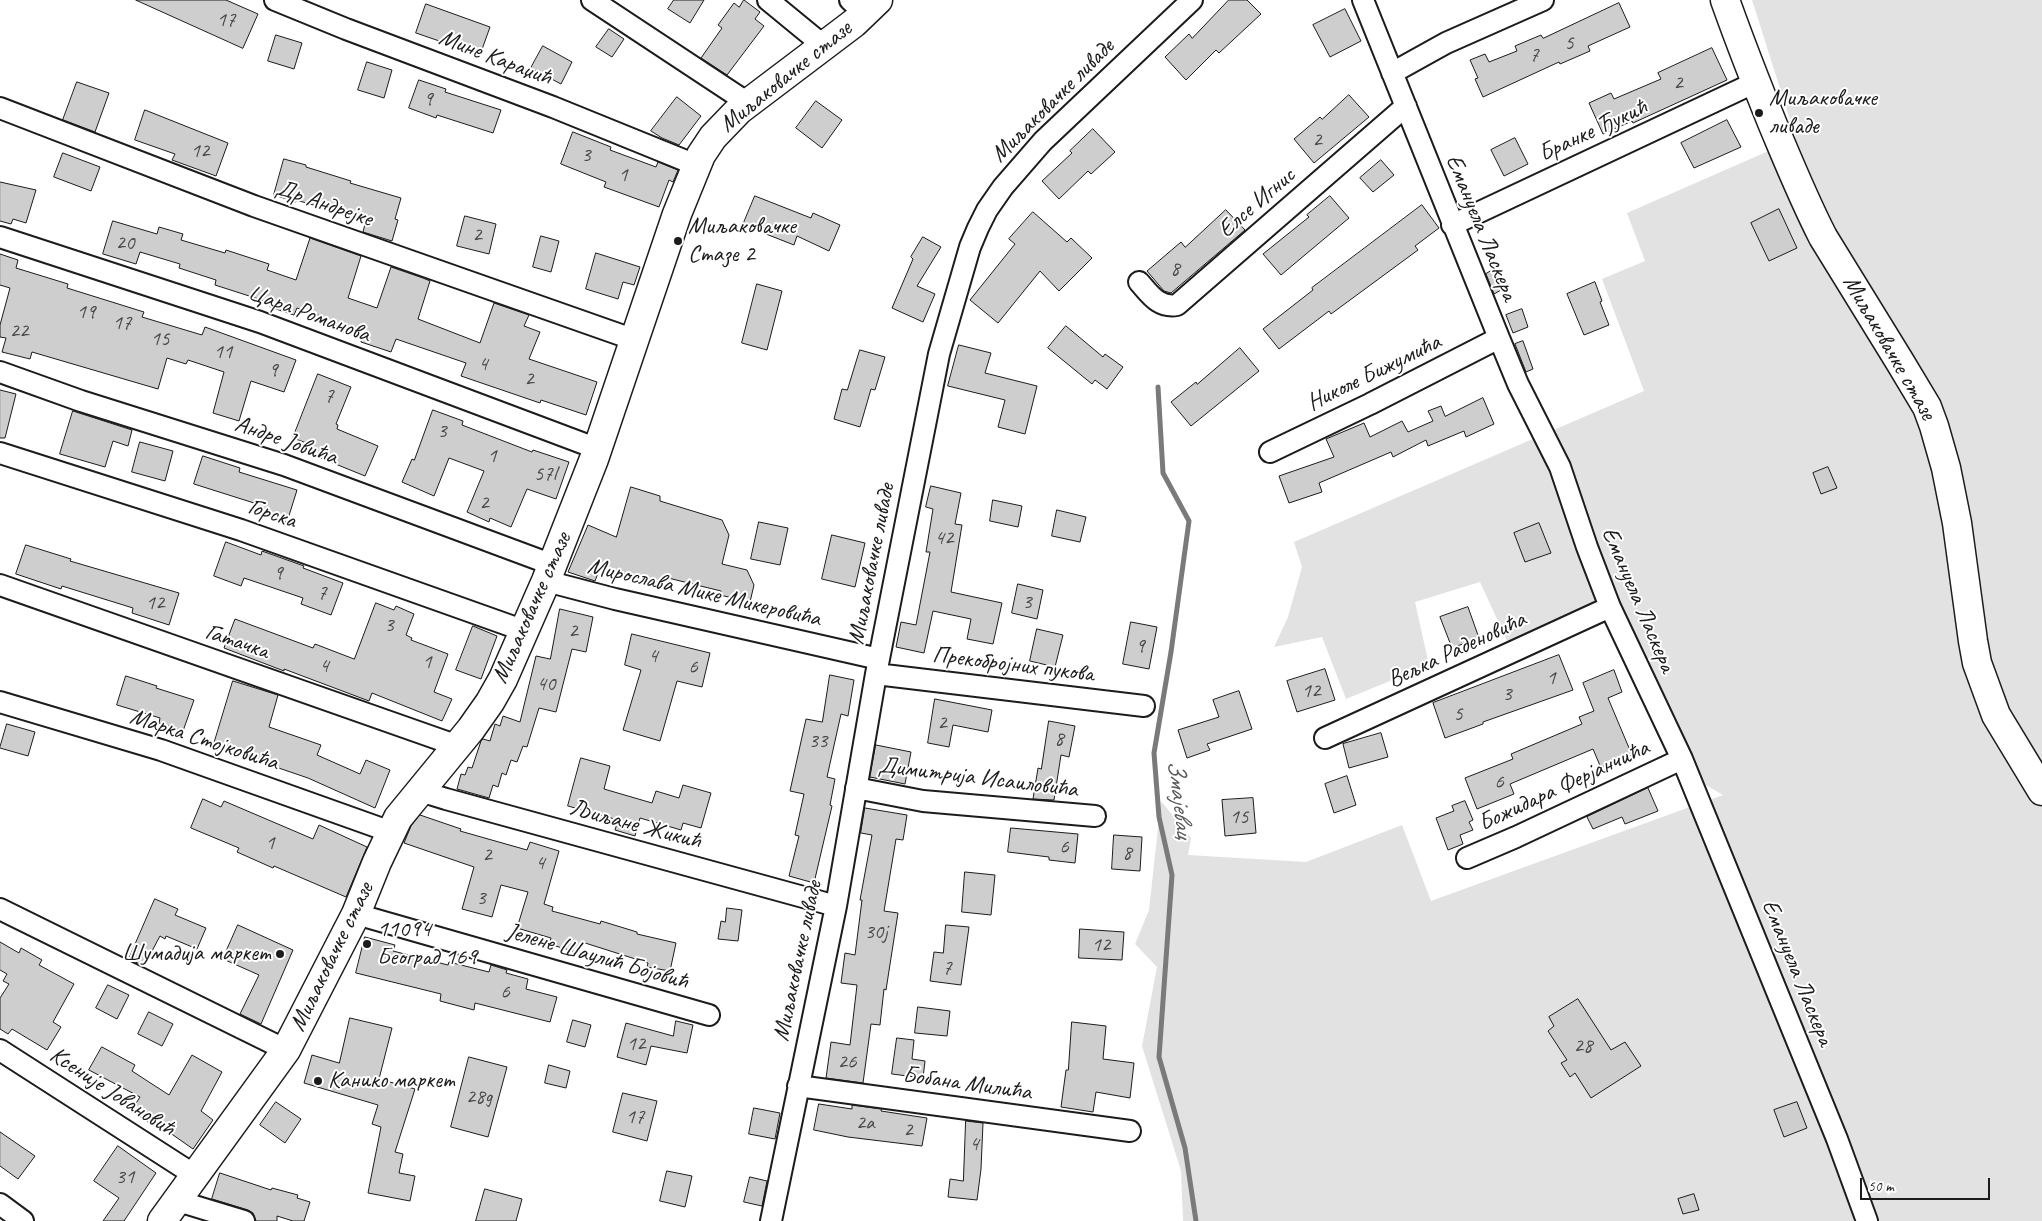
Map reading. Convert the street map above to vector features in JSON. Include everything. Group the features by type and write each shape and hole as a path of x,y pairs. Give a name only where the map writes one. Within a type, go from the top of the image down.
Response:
{"street":[{"name":"Мине Караџић","path":"275,0 346,29 553,107 696,165"},
{"path":"592,0 748,103"},
{"path":"768,0 824,46"},
{"name":"Миљаковачке ливаде","path":"771,1221 836,906 878,667 940,354 967,256 987,210 1003,187 1043,141 1192,0"},
{"name":"Емануела Ласкера","path":"1363,0 1452,225 1518,384 1560,467 1586,547 1610,607 1682,759 1837,1139 1867,1221"},
{"path":"1392,73 1446,43 1543,0"},
{"name":"Миљаковачке стазе","path":"1725,0 1801,192 1823,236 1900,362 1929,414 1946,468 1957,523 1972,641 1979,669 1996,715 2042,791"},
{"name":"Миљаковачке стазе","path":"170,1211 286,1050 356,914 398,818 458,746 490,702 525,631 598,449 677,214 696,165 713,137 748,103 824,46 864,4"},
{"name":"Бранке Ђукић","path":"1452,225 1756,82"},
{"name":"Елсе Игнис","path":"1138,282 1157,302 1168,306 1177,306 1406,106"},
{"name":"Др Андрејке","path":"0,108 254,206 635,340"},
{"name":"Цара Романова","path":"0,237 260,322 598,449"},
{"name":"Николе Бижумића","path":"1270,452 1370,404 1499,338"},
{"name":"Андре Јовића","path":"0,372 284,465 549,573"},
{"name":"Горска","path":"0,453 242,530 525,631"},
{"name":"Мирослава Мике Микеровића","path":"549,573 615,600 878,667"},
{"name":"Гатачка","path":"0,585 458,746"},
{"name":"Вељка Раденовића","path":"1325,738 1610,607"},
{"name":"Прекобројних пукова","path":"878,667 1144,706"},
{"name":"Марка Стојковића","path":"0,702 162,750 391,832"},
{"name":"Божидара Ферјанчића","path":"1467,858 1525,833 1682,759"},
{"name":"Љиљане Жикић","path":"422,788 433,795 446,799 836,906"},
{"name":"Димитрија Исаиловића","path":"856,788 923,801 1095,816"},
{"path":"0,909 286,1050"},
{"name":"Јелене Шаулић Бојовић","path":"356,914 709,1014"},
{"name":"Ксеније Јовановић","path":"0,1050 196,1176"},
{"name":"Бобана Милића","path":"798,1086 1130,1131"},
{"path":"0,1204 23,1221"},
{"path":"170,1211 244,1221"}],"shaded area":[{"path":"1752,0 2042,0 2042,1221 1183,1221 1181,1171 1142,1046 1157,967 1135,944 1149,910 1161,801 1191,838 1188,855 1306,862 1402,825 1431,901 1723,795 1704,784 1617,595 1508,643 1480,582 1415,602 1429,665 1346,699 1322,637 1274,647 1288,617 1302,567 1294,542 1644,391 1602,279 1645,261 1627,213 1796,139"}],"building":[{"path":"136,0 226,0 258,14 243,48"},
{"path":"674,0 704,0 690,23 668,9"},
{"path":"744,0 760,12 755,19 764,26 727,75 701,58 722,28 718,25 734,3 739,7"},
{"path":"1229,0 1247,0 1261,14 1219,53 1216,50 1186,80 1165,57 1189,34 1192,38"},
{"path":"1619,3 1630,27 1588,46 1590,51 1560,64 1559,62 1483,97 1475,79 1478,78 1470,60 1485,54 1489,62 1517,51 1515,46 1541,35 1543,38"},
{"path":"426,4 490,27 480,55 416,33"},
{"path":"1345,9 1361,41 1330,57 1313,25"},
{"path":"609,29 624,39 612,57 596,47"},
{"path":"276,35 302,43 294,69 268,61"},
{"path":"543,46 572,62 561,84 531,68"},
{"path":"1712,48 1727,80 1633,123 1632,121 1603,134 1589,103 1611,93 1614,99 1661,79 1658,73"},
{"path":"367,62 392,70 384,98 358,90"},
{"path":"419,80 446,89 445,92 501,110 493,133 437,115 436,118 409,108"},
{"path":"77,82 109,93 95,132 63,120"},
{"path":"1349,95 1369,117 1314,163 1294,139 1320,117 1322,119"},
{"path":"677,97 701,116 679,145 651,131"},
{"path":"816,101 842,120 822,148 796,128"},
{"path":"145,110 228,143 216,176 172,160 175,154 135,140"},
{"path":"1727,120 1741,147 1694,168 1681,143"},
{"path":"1093,129 1115,152 1091,174 1088,171 1059,199 1042,181 1072,153 1070,151"},
{"path":"573,132 611,147 610,150 656,167 658,162 678,170 673,182 669,180 659,207 604,187 606,182 561,164"},
{"path":"1515,138 1528,164 1504,176 1491,150"},
{"path":"63,153 100,167 91,191 54,177"},
{"path":"284,159 351,181 350,183 401,198 395,219 398,220 392,241 363,232 366,220 274,195"},
{"path":"1381,160 1394,175 1373,192 1360,178"},
{"path":"0,182 36,190 26,223 13,219 11,224 0,221"},
{"path":"755,196 811,218 813,213 840,225 829,251 797,236 794,245 743,225"},
{"path":"1330,196 1349,218 1281,275 1263,254 1309,217 1307,215"},
{"path":"1422,205 1439,228 1415,246 1418,250 1331,314 1329,311 1279,349 1263,329 1313,290 1312,288"},
{"path":"1779,209 1797,248 1769,261 1751,223"},
{"path":"1226,210 1245,230 1171,293 1164,291 1147,271 1181,242 1185,247"},
{"path":"1033,212 1067,242 1071,238 1092,258 1059,291 1040,271 998,323 970,300 1015,244 1009,239"},
{"path":"465,216 496,224 489,254 457,246"},
{"path":"113,221 157,234 159,227 183,234 181,240 225,253 226,250 269,264 267,270 296,280 310,238 361,256 348,298 377,308 391,267 430,281 418,319 480,343 494,303 529,315 524,326 540,332 529,359 597,382 586,415 541,400 540,403 461,376 466,363 396,339 391,352 361,342 362,338 322,325 324,317 297,308 294,315 270,307 271,303 215,285 216,280 179,268 180,264 140,252 136,264 103,254"},
{"path":"541,236 559,241 551,272 533,267"},
{"path":"923,237 941,247 917,286 935,294 923,322 892,308 913,259 911,257"},
{"path":"596,253 640,267 634,285 623,282 618,299 586,289"},
{"path":"0,254 18,260 16,268 68,284 67,288 144,312 142,317 202,335 205,327 296,360 284,392 251,381 239,421 213,413 224,372 188,360 186,364 167,358 158,389 32,352 30,359 2,352 6,338 0,337 0,325 10,288 0,285"},
{"path":"1498,267 1508,286 1494,294 1486,274"},
{"path":"1595,282 1609,325 1584,335 1567,294"},
{"path":"757,284 782,291 767,350 742,343"},
{"path":"1522,309 1528,327 1513,333 1506,315"},
{"path":"1066,326 1103,357 1105,354 1123,367 1107,389 1095,380 1092,384 1048,348"},
{"path":"1523,341 1533,369 1526,372 1515,344"},
{"path":"959,345 991,353 985,373 1037,386 1025,434 998,427 1005,400 948,386"},
{"path":"1240,348 1259,371 1191,426 1171,402 1196,382 1197,384"},
{"path":"860,350 885,357 875,390 871,389 860,427 834,419 842,389 847,390"},
{"path":"318,374 351,387 336,424 338,425 337,429 378,446 365,476 306,452 309,444 293,438"},
{"path":"0,390 16,394 5,438 0,438"},
{"path":"1483,398 1494,424 1466,437 1464,431 1428,446 1426,440 1393,457 1391,452 1319,483 1322,492 1289,503 1279,476 1334,457 1326,439 1364,423 1370,437 1402,421 1408,432 1433,421 1428,411 1441,406 1445,416"},
{"path":"433,410 463,421 462,425 532,452 533,450 569,462 556,499 527,489 511,527 490,518 489,522 467,512 484,471 449,458 434,496 402,482 412,459 414,460"},
{"path":"73,411 132,430 128,446 113,441 105,467 60,454"},
{"path":"140,442 173,451 165,481 132,472"},
{"path":"203,456 240,468 239,472 297,490 287,522 252,511 254,503 194,484"},
{"path":"1828,467 1837,488 1821,494 1813,473"},
{"path":"931,486 961,493 955,524 962,525 951,592 1002,603 993,644 967,639 971,619 933,611 924,653 896,647 901,622 916,625 930,552 926,552 933,509 926,507"},
{"path":"631,487 660,496 660,501 722,520 729,535 722,564 747,570 754,585 750,602 720,595 721,591 664,577 663,583 600,568 595,581 568,572 588,525 616,537"},
{"path":"993,500 1022,506 1018,527 990,521"},
{"path":"1057,510 1086,517 1080,542 1052,536"},
{"path":"759,522 788,528 780,565 751,559"},
{"path":"1539,523 1551,553 1525,562 1514,533"},
{"path":"832,535 865,543 855,587 822,579"},
{"path":"226,542 261,555 262,551 343,583 331,615 301,604 303,598 244,578 241,586 214,576"},
{"path":"26,545 71,559 70,561 179,593 169,625 132,613 133,608 62,586 61,589 16,574"},
{"path":"1018,584 1043,590 1037,619 1012,613"},
{"path":"376,603 394,610 396,606 414,614 406,635 412,638 411,640 448,654 434,692 452,699 442,721 372,693 369,701 224,648 235,619 313,648 315,644 354,659"},
{"path":"1468,607 1479,638 1452,648 1440,617"},
{"path":"560,609 593,617 586,652 572,649 556,712 539,708 527,747 523,746 517,762 511,760 506,775 502,773 498,787 493,785 489,798 457,789 461,774 465,775 468,767 472,768 481,741 483,739 490,741 495,724 500,726 503,716 520,722 536,656 550,659"},
{"path":"1131,622 1157,627 1149,669 1123,664"},
{"path":"473,626 497,636 481,679 456,670"},
{"path":"1037,629 1063,635 1055,667 1030,661"},
{"path":"632,634 710,653 702,687 677,681 660,741 623,730 641,670 625,665"},
{"path":"1559,655 1573,690 1483,722 1483,724 1445,738 1433,703"},
{"path":"1325,669 1335,700 1297,712 1287,681"},
{"path":"1614,670 1622,692 1608,698 1632,755 1601,768 1593,749 1510,784 1514,794 1477,809 1465,778 1513,759 1511,754 1582,724 1579,717 1594,711 1583,683"},
{"path":"830,675 854,680 848,716 841,714 827,777 835,779 830,805 832,806 814,883 789,876 799,836 795,835 804,794 790,791 806,719 822,722"},
{"path":"126,676 194,700 183,731 159,723 160,718 117,705"},
{"path":"233,681 278,695 269,727 321,745 317,755 360,774 366,760 390,770 375,808 308,778 214,744"},
{"path":"1239,691 1252,729 1207,744 1210,750 1187,758 1178,730 1219,717 1213,700"},
{"path":"935,699 992,710 988,732 953,725 949,747 928,743"},
{"path":"1049,721 1075,726 1069,757 1061,755 1054,800 1033,799 1038,768 1041,769"},
{"path":"7,724 35,732 28,756 0,748"},
{"path":"1381,733 1388,757 1349,768 1343,744"},
{"path":"876,745 911,752 905,784 870,777"},
{"path":"581,758 610,766 604,789 652,803 656,791 679,798 683,785 711,793 701,828 683,823 681,830 640,818 635,836 615,830 618,820 568,806"},
{"path":"1347,776 1356,805 1334,813 1325,784"},
{"path":"1648,788 1658,811 1625,824 1622,817 1593,829 1587,817"},
{"path":"1253,798 1256,833 1225,836 1222,800"},
{"path":"203,799 221,807 224,801 313,839 319,825 367,847 346,897 237,852 239,848 191,828"},
{"path":"1465,801 1473,820 1469,822 1473,830 1460,835 1463,844 1448,850 1436,818 1454,811 1452,806"},
{"path":"865,808 907,815 903,840 896,839 884,911 898,913 886,990 884,989 880,1025 871,1024 863,1083 826,1078 831,1042 850,1045 857,985 841,983 845,953 855,955 862,900 860,900 872,835 861,833"},
{"path":"420,815 461,829 460,831 527,850 530,842 559,851 544,904 553,907 552,911 600,924 601,921 637,932 637,934 676,943 670,971 647,967 648,963 582,942 579,953 549,944 551,938 517,928 528,892 501,885 492,917 462,909 474,867 404,843 411,826"},
{"path":"1011,828 1078,834 1075,863 1049,860 1049,857 1008,852"},
{"path":"1114,835 1142,837 1140,871 1112,869"},
{"path":"965,872 995,875 991,915 962,912"},
{"path":"155,899 178,909 175,915 206,928 197,949 166,936 165,939 160,936 144,966 129,959"},
{"path":"727,908 742,910 738,941 718,939 721,921 725,922"},
{"path":"238,925 293,950 261,1024 240,1014 259,975 223,959"},
{"path":"946,925 969,927 961,985 930,981 934,952 943,953"},
{"path":"1080,929 1124,932 1122,960 1079,958"},
{"path":"365,937 395,945 393,951 448,965 449,962 489,972 491,965 507,970 506,973 528,979 526,989 557,997 550,1022 475,1003 474,1010 440,1001 441,994 356,973"},
{"path":"0,942 19,953 21,948 42,960 39,965 74,984 53,1022 61,1027 47,1050 12,1029 8,1034 0,1029 0,998 9,984 3,981 7,974 0,970"},
{"path":"108,985 129,995 117,1019 96,1008"},
{"path":"1578,999 1611,1050 1625,1042 1641,1066 1591,1098 1575,1073 1570,1077 1561,1063 1567,1060 1548,1031 1554,1026 1549,1017"},
{"path":"918,1007 950,1011 947,1036 915,1033"},
{"path":"149,1012 173,1024 162,1046 138,1034"},
{"path":"350,1018 392,1028 379,1079 415,1089 395,1152 403,1154 399,1173 415,1176 410,1201 368,1193 381,1127 372,1124 378,1105 304,1083 312,1055 339,1063"},
{"path":"573,1020 591,1025 585,1047 567,1042"},
{"path":"676,1021 693,1025 687,1053 651,1046 646,1065 617,1057 626,1023 673,1036"},
{"path":"1072,1022 1106,1026 1103,1059 1134,1063 1130,1098 1096,1092 1093,1112 1061,1107 1066,1070 1068,1070"},
{"path":"897,1038 914,1040 912,1059 925,1061 923,1078 892,1074"},
{"path":"102,1047 135,1065 132,1071 169,1095 192,1055 222,1072 201,1111 213,1120 193,1149 156,1123 154,1126 131,1111 140,1097 89,1070"},
{"path":"469,1057 507,1067 488,1137 451,1127"},
{"path":"549,1065 570,1071 566,1088 545,1083"},
{"path":"623,1093 657,1101 647,1141 613,1132"},
{"path":"276,1102 301,1119 285,1143 260,1125"},
{"path":"1797,1102 1807,1128 1784,1137 1774,1110"},
{"path":"819,1104 852,1109 852,1105 927,1118 922,1146 848,1137 814,1130"},
{"path":"754,1108 780,1113 775,1139 749,1134"},
{"path":"966,1121 983,1123 981,1169 977,1200 948,1197 950,1179 963,1181"},
{"path":"0,1132 35,1156 18,1179 0,1166"},
{"path":"118,1146 156,1173 124,1221 103,1221 119,1198 94,1181"},
{"path":"667,1171 692,1176 685,1207 660,1201"},
{"path":"220,1173 271,1190 272,1188 298,1195 297,1198 310,1202 304,1221 293,1221 277,1216 277,1221 256,1221 253,1213 248,1210 212,1199"},
{"path":"750,1177 767,1181 762,1206 744,1202"},
{"path":"485,1189 522,1199 516,1221 476,1221"},
{"path":"1694,1194 1699,1210 1683,1214 1678,1199"}],"waterway":[{"name":"Змајевац","path":"1158,387 1163,473 1189,521 1171,652 1154,753 1159,817 1172,875 1159,1057 1185,1148 1196,1221"}],"place":[{"name":"Миљаковачке ливаде","path":"1759,113"},
{"name":"Миљаковачке Стазе 2","path":"678,241"},
{"name":"11094 Београд 169","path":"367,944"},
{"name":"Шумадија маркет","path":"280,954"},
{"name":"Канико маркет","path":"318,1081"}]}
